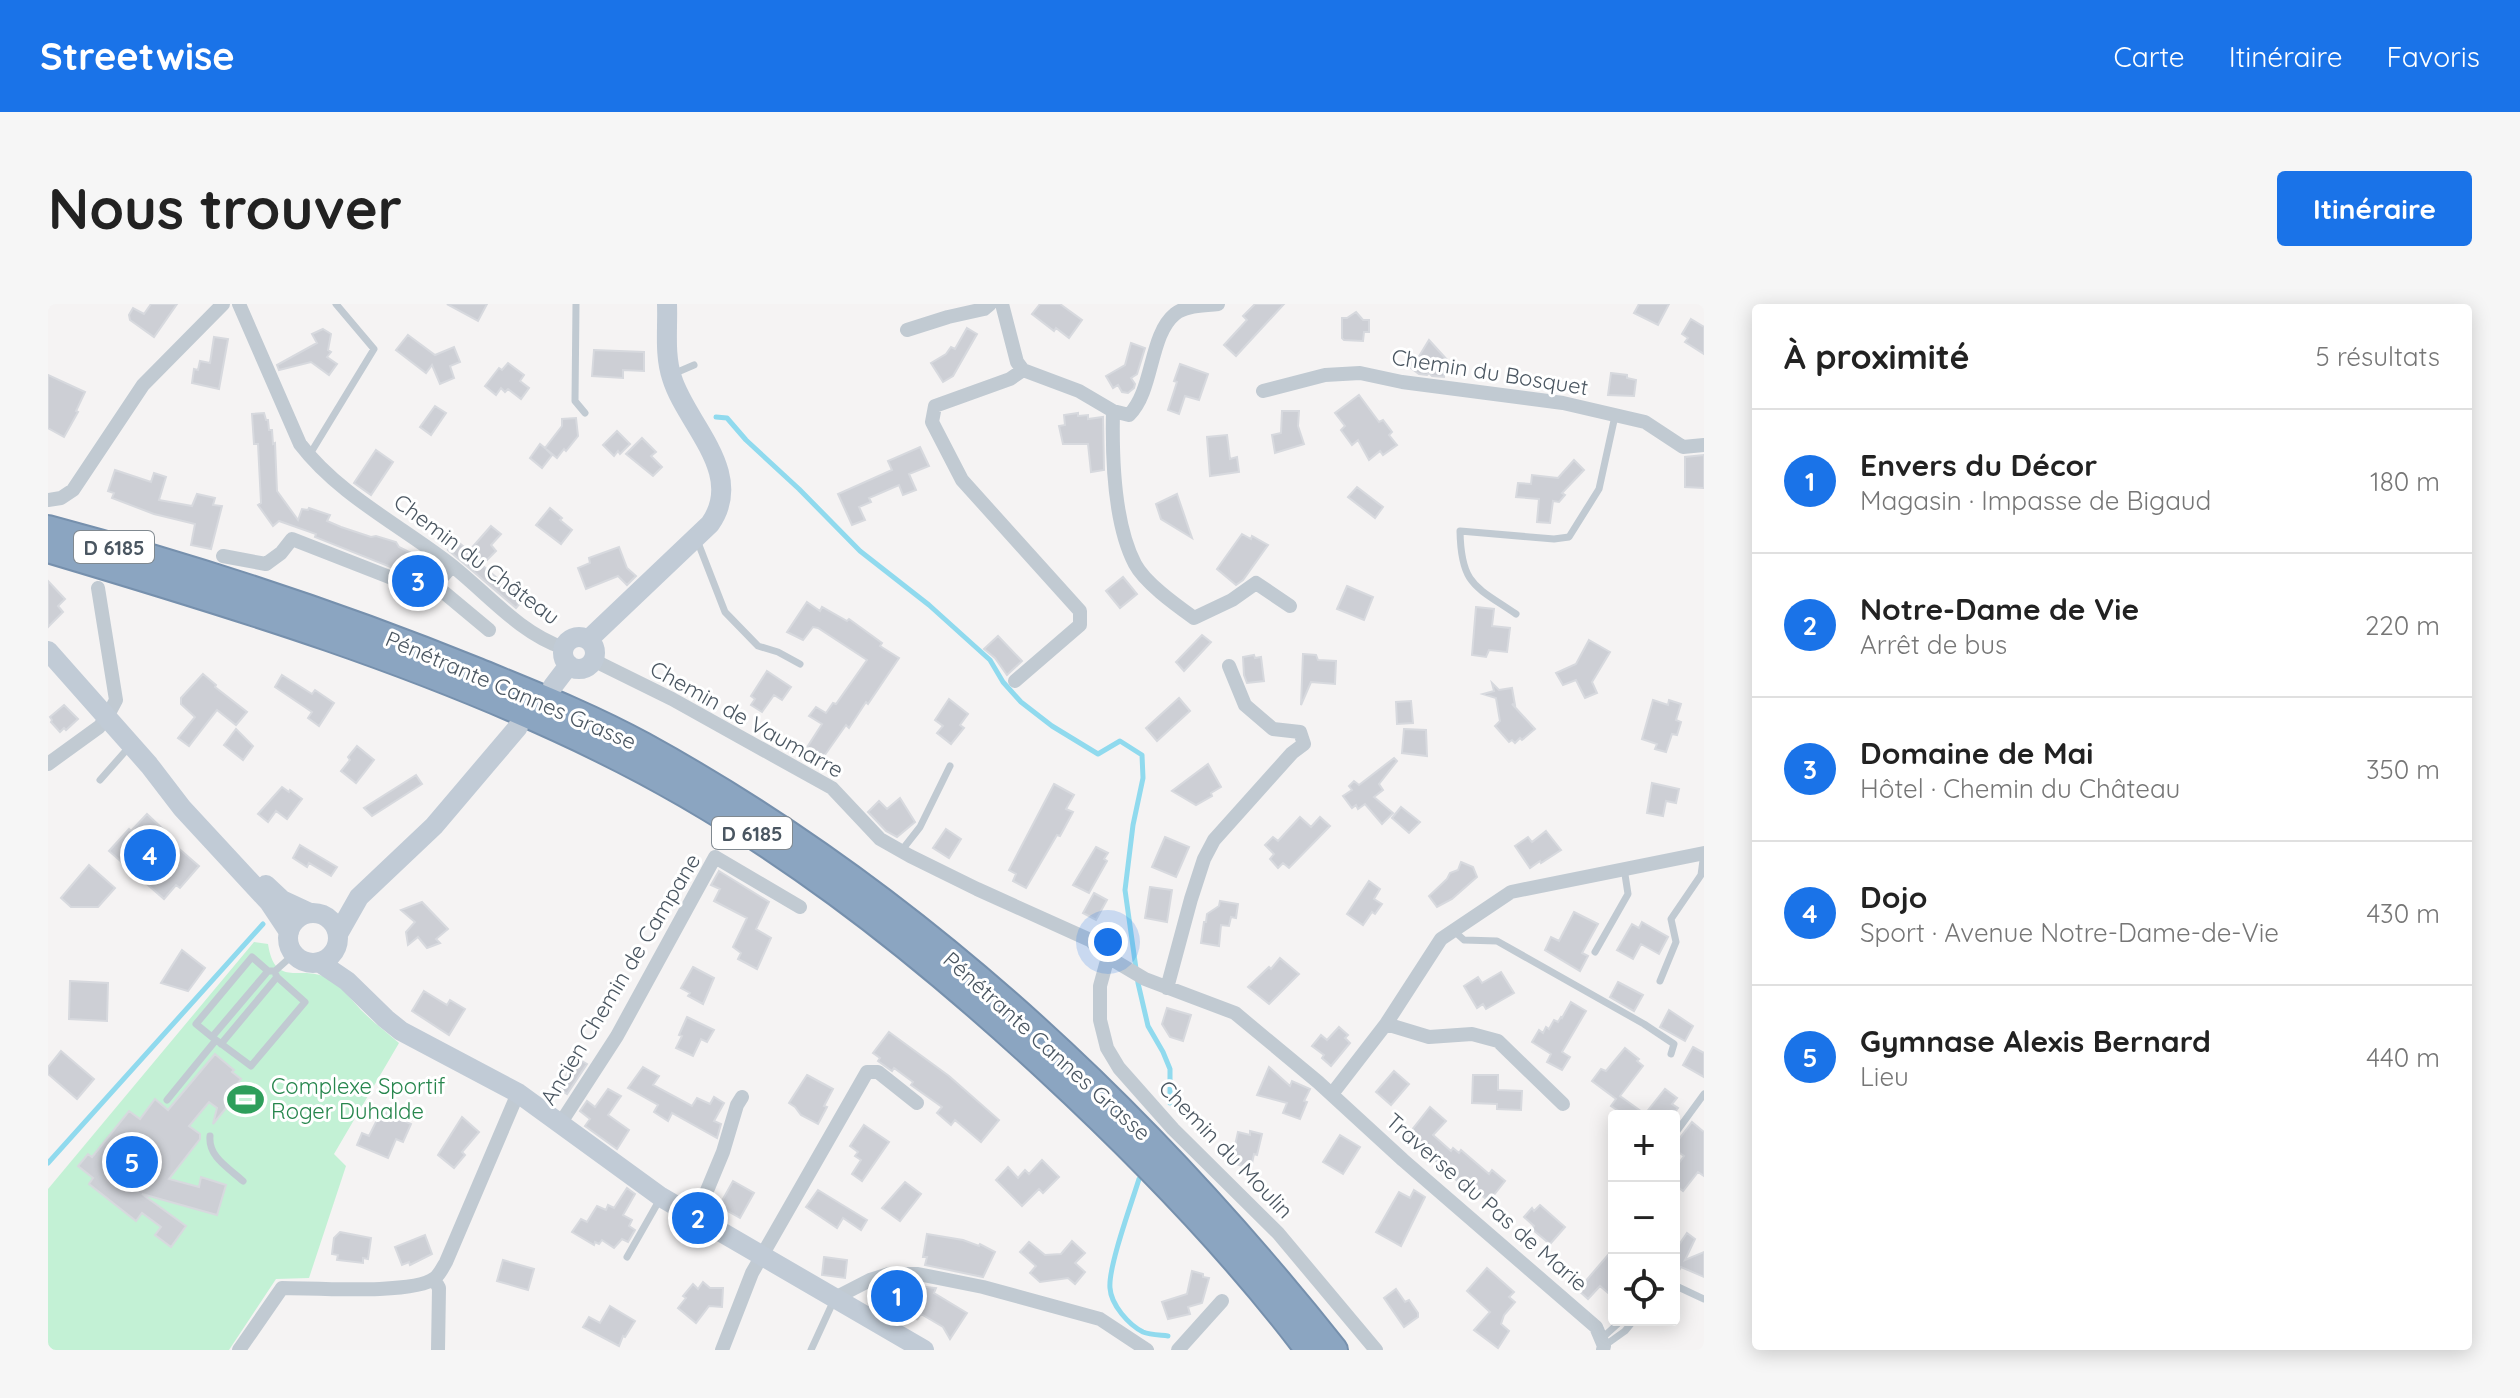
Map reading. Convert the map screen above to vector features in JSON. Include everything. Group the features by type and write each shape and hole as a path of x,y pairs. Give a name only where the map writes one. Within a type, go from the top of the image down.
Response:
{"highway":[{"name":"Pénétrante Cannes Grasse","path":"48,529 180,566 437,655 640,744 782,830 932,941 1079,1070 1201,1192 1334,1350"},
{"name":"Pénétrante Cannes Grasse","path":"48,549 258,612 491,699 602,749 739,824 864,913 1007,1031 1142,1159 1264,1294 1309,1350"}],"main road":[{"path":"588,640 696,538 715,517 721,498 712,452 680,398 671,375 667,304"},
{"path":"553,686 572,639 588,640 595,649 590,664 580,669 567,656"},
{"path":"48,651 149,765 182,808 269,902 289,932"},
{"path":"359,897 296,919 288,940 294,954 306,962 319,962 332,955 359,897 434,826 518,727"},
{"path":"149,765 189,801 282,900 332,921 343,955 359,977 421,1041"},
{"path":"319,962 347,981 401,1031 518,1093 661,1197 924,1350"}],"street":[{"path":"48,500 61,498 73,490 143,385 223,304"},
{"name":"Chemin du Château","path":"239,304 300,444 309,456 332,480 452,566 514,619 567,656"},
{"path":"907,330 984,309 990,304"},
{"path":"1002,304 1017,362 1023,370 1079,391 1113,411 1129,415 1139,405 1161,335 1175,314 1190,306 1218,304"},
{"path":"1015,681 1080,625 1080,611 962,480 932,422 935,406 1010,379 1023,370"},
{"name":"Chemin du Bosquet","path":"1263,391 1325,375 1360,373 1402,382 1563,403 1645,422 1683,447 1704,445"},
{"path":"1113,411 1112,438 1118,504 1135,564 1143,575 1194,618 1232,600 1256,583 1290,606"},
{"path":"223,556 266,564 281,553 292,539 420,589 435,585 452,566"},
{"path":"435,585 489,630"},
{"path":"48,764 99,727 116,700 98,588"},
{"name":"Chemin de Vaumarre","path":"593,660 672,699 832,788 880,839 977,889 1090,940 1108,957 1139,976 1235,1013 1332,1094"},
{"path":"1167,988 1191,899 1204,859 1214,840 1292,753 1304,744 1300,732 1273,729 1245,705 1229,666"},
{"path":"1332,1094 1386,1024 1441,939 1511,892 1704,853"},
{"name":"Ancien Chemin de Campane","path":"560,1124 617,1036 715,857 800,907"},
{"name":"Chemin du Moulin","path":"1108,957 1100,986 1100,1020 1107,1048 1119,1068 1173,1129 1278,1233 1376,1350"},
{"path":"1386,1024 1429,1037 1472,1034 1498,1041 1563,1104"},
{"path":"722,1350 752,1273 867,1072 878,1072 917,1103"},
{"path":"239,1350 282,1288 385,1288 434,1279 446,1262 518,1093"},
{"name":"Traverse du Pas de Marie","path":"1332,1094 1403,1160 1596,1327 1603,1345"},
{"path":"696,1217 742,1097"},
{"path":"835,1298 889,1274 918,1274 983,1287 1100,1319 1147,1350"},
{"path":"434,1279 439,1288 438,1350"},
{"path":"1178,1350 1222,1301"}],"lane":[{"path":"309,456 374,349 336,304"},
{"path":"576,304 575,401 585,413"},
{"path":"671,375 694,365"},
{"path":"1516,614 1472,584 1461,557 1460,531 1554,539 1569,537 1599,489 1615,415"},
{"path":"696,538 725,612 758,646 800,664"},
{"path":"100,780 131,744"},
{"path":"902,851 920,827 950,766"},
{"path":"1660,981 1676,942 1671,919 1701,875 1704,853"},
{"path":"1595,952 1628,894 1624,868"},
{"path":"1454,931 1464,940 1497,941 1644,1024 1674,1044 1671,1054"},
{"path":"167,1100 273,973 294,954"},
{"path":"252,957 305,1002 251,1066 217,1040 196,1024 252,957"},
{"path":"1680,1127 1704,1094"},
{"path":"210,1136 213,1154 243,1181"},
{"path":"627,1257 661,1197"},
{"path":"1680,1288 1704,1299"},
{"path":"811,1350 835,1298"},
{"path":"1603,1345 1617,1326"},
{"path":"1603,1345 1629,1326"}],"green space":[{"name":"Complexe Sportif Roger Duhalde","path":"254,942 268,944 277,967 283,971 319,975 334,982 399,1043 334,1154 346,1166 309,1278 276,1279 229,1350 53,1350 48,1345 48,1189"}],"building":[{"path":"151,304 177,304 154,337 130,320 129,315 133,308 144,314"},
{"path":"447,304 487,304 478,321"},
{"path":"1040,304 1060,304 1082,320 1069,338 1032,314"},
{"path":"1255,304 1284,304 1236,356 1224,345 1247,320 1243,316"},
{"path":"1639,304 1669,304 1658,325 1634,313"},
{"path":"1356,312 1363,320 1369,320 1369,332 1364,332 1363,341 1344,340 1342,318"},
{"path":"1691,319 1704,327 1704,354 1685,342 1688,338 1682,334"},
{"path":"967,328 977,334 953,376 943,382 931,363 951,347 955,349"},
{"path":"323,329 331,334 328,350 331,352 327,357 337,364 329,375 311,362 279,370 277,365 317,343 312,334"},
{"path":"408,335 435,355 454,347 460,362 450,366 454,378 440,384 432,365 426,373 396,350"},
{"path":"214,337 228,339 219,389 192,383 194,369 198,370 200,361 210,363"},
{"path":"1429,340 1449,362 1444,366 1444,377 1419,374 1404,363 1409,353 1418,358"},
{"path":"1131,343 1145,348 1137,374 1131,378 1134,388 1128,393 1122,392 1118,385 1113,388 1106,376 1125,365"},
{"path":"594,350 644,352 644,371 623,370 623,378 592,376"},
{"path":"508,363 524,375 520,381 529,388 521,399 508,389 505,392 501,388 496,395 485,386 499,368 502,370"},
{"path":"1180,364 1208,374 1199,400 1185,396 1179,414 1168,410"},
{"path":"1611,373 1636,380 1634,396 1608,395"},
{"path":"48,375 85,392 64,437 48,428"},
{"path":"1359,395 1379,422 1383,420 1397,445 1383,455 1380,451 1369,460 1358,440 1352,445 1341,430 1345,426 1335,413"},
{"path":"435,406 446,413 431,435 420,427"},
{"path":"1282,411 1299,411 1298,426 1304,444 1275,453 1272,435 1281,433"},
{"path":"264,413 275,443 277,491 298,520 302,509 309,508 330,515 327,521 341,527 396,542 411,553 410,556 423,563 418,578 315,537 316,534 279,521 273,526 258,505 261,503 258,444 254,444 252,414"},
{"path":"1078,413 1078,416 1088,415 1088,419 1103,417 1104,470 1091,472 1088,444 1063,444 1059,426 1065,425 1064,415"},
{"path":"576,418 578,436 566,451 564,449 557,458 546,449 552,455 542,468 530,458 540,444 545,448 562,426 562,419"},
{"path":"617,431 630,444 614,456 603,445"},
{"path":"1227,435 1230,459 1237,457 1239,472 1210,476 1207,437"},
{"path":"642,438 656,452 651,456 662,467 653,476 626,454"},
{"path":"920,447 929,466 909,474 916,490 903,495 899,485 869,498 871,502 859,507 865,520 852,525 838,494 892,470 888,461"},
{"path":"376,450 393,462 371,495 354,483"},
{"path":"1704,455 1704,488 1685,487 1685,457"},
{"path":"1574,460 1584,470 1562,493 1565,495 1559,502 1553,501 1550,523 1537,522 1539,499 1516,497 1518,483 1531,484 1532,475 1558,478"},
{"path":"115,470 151,482 154,473 166,477 159,500 192,506 197,494 215,498 213,505 222,506 211,549 191,545 195,524 154,514 112,498 114,493 108,491"},
{"path":"1357,487 1383,507 1375,518 1348,497"},
{"path":"1177,494 1192,538 1161,519 1156,504"},
{"path":"550,508 572,530 561,544 536,525"},
{"path":"491,526 501,534 491,545 496,551 482,565 504,584 508,580 526,596 516,608 448,550 457,541 469,551"},
{"path":"1242,534 1268,545 1236,585 1217,569"},
{"path":"619,547 627,568 636,576 627,585 618,576 586,589 578,568 590,563 589,558"},
{"path":"1123,577 1137,594 1120,608 1106,591"},
{"path":"48,581 65,599 58,606 63,612 48,627"},
{"path":"1347,586 1373,597 1364,620 1337,609"},
{"path":"807,602 820,611 822,607 847,621 849,619 899,658 868,704 866,702 849,728 846,725 822,759 806,749 822,724 809,716 816,707 826,713 833,703 836,704 867,660 818,628 813,627 803,640 787,632"},
{"path":"1476,607 1494,609 1492,626 1510,628 1507,652 1489,650 1486,657 1472,655"},
{"path":"1202,635 1211,642 1184,671 1176,662"},
{"path":"998,636 1022,661 1007,675 984,649"},
{"path":"1589,640 1610,652 1592,682 1597,693 1585,698 1576,680 1563,685 1556,673 1576,664"},
{"path":"1303,654 1316,655 1318,660 1336,661 1335,684 1311,682 1301,705"},
{"path":"1254,655 1255,658 1261,657 1264,681 1247,683 1243,657"},
{"path":"767,671 791,687 782,700 774,695 762,712 751,705 755,699 751,696"},
{"path":"203,674 247,712 236,725 217,710 189,746 178,738 195,717 181,704 181,698"},
{"path":"282,675 312,694 315,690 334,703 319,726 308,718 312,712 275,687"},
{"path":"1492,683 1499,690 1512,688 1515,705 1512,704 1535,729 1522,740 1509,742 1495,726 1500,721 1496,698 1483,694 1494,691"},
{"path":"1179,698 1190,711 1157,741 1146,728"},
{"path":"949,699 968,714 960,725 964,728 951,744 937,733 943,726 935,720"},
{"path":"1653,700 1668,705 1669,700 1681,704 1676,720 1681,722 1677,735 1672,734 1666,752 1655,749 1657,744 1642,739"},
{"path":"1411,701 1413,723 1397,724 1396,702"},
{"path":"64,705 78,719 60,732 50,717"},
{"path":"236,729 253,746 243,760 224,745"},
{"path":"1404,729 1426,730 1427,756 1402,753"},
{"path":"357,746 374,760 356,783 341,771"},
{"path":"1394,758 1397,761 1379,784 1383,790 1374,797 1393,813 1382,824 1365,804 1358,809 1356,805 1352,808 1343,796 1352,790 1349,786 1354,781 1359,785"},
{"path":"1208,764 1221,787 1211,793 1212,796 1196,805 1172,791"},
{"path":"416,775 422,784 372,816 364,808"},
{"path":"1652,783 1679,789 1676,803 1666,801 1663,816 1647,813"},
{"path":"1054,784 1074,795 1066,809 1073,812 1026,888 1013,881 1016,874 1009,870"},
{"path":"282,787 302,799 287,819 276,811 268,822 258,814"},
{"path":"900,798 915,822 897,837 886,831 868,812 879,801 887,809"},
{"path":"1401,807 1420,822 1409,833 1392,818"},
{"path":"147,814 165,831 162,834 199,866 180,888 176,885 164,899 109,851"},
{"path":"1300,817 1311,827 1320,817 1330,826 1289,868 1283,863 1278,868 1270,859 1274,854 1265,845 1273,837 1278,841"},
{"path":"946,829 961,839 949,858 933,848"},
{"path":"1546,831 1561,850 1530,868 1515,846 1528,837 1532,842"},
{"path":"1165,837 1189,847 1176,877 1152,867"},
{"path":"300,845 337,867 331,876 293,858"},
{"path":"1096,847 1108,853 1104,859 1107,861 1089,893 1073,885"},
{"path":"1461,862 1473,867 1477,877 1452,899 1437,907 1429,896 1450,873 1458,870"},
{"path":"89,865 115,888 98,907 71,907 61,898"},
{"path":"719,871 769,902 756,929 771,938 757,969 738,959 741,953 733,947 747,918 714,901 720,889 711,885"},
{"path":"1369,881 1380,889 1374,899 1382,904 1363,925 1347,914"},
{"path":"1150,887 1172,890 1167,922 1145,918"},
{"path":"1094,893 1107,900 1096,920 1083,913"},
{"path":"1220,901 1238,904 1236,918 1231,917 1229,926 1221,925 1219,946 1201,943 1207,914 1219,906"},
{"path":"422,902 448,929 436,939 440,943 427,948 418,937 408,945 406,932 415,922 401,910"},
{"path":"1574,912 1598,924 1582,953 1588,956 1580,971 1545,950 1551,937 1559,941"},
{"path":"1642,922 1668,937 1659,954 1641,944 1633,959 1617,950 1632,924 1639,928"},
{"path":"182,950 205,968 188,991 161,983"},
{"path":"1280,958 1299,974 1269,1004 1248,987"},
{"path":"693,967 714,978 703,1004 681,988"},
{"path":"1501,972 1514,993 1486,1009 1483,1004 1477,1008 1464,986 1478,977 1482,983"},
{"path":"70,981 108,983 107,1021 69,1019"},
{"path":"1618,982 1643,995 1634,1011 1610,997"},
{"path":"424,991 447,1005 450,1000 465,1009 449,1035 412,1011"},
{"path":"1571,1002 1586,1011 1562,1052 1570,1057 1562,1070 1547,1062 1551,1054 1532,1042 1539,1030 1543,1033 1554,1020 1558,1022 1562,1018"},
{"path":"1167,1008 1191,1015 1183,1041 1170,1037 1162,1024"},
{"path":"1669,1010 1693,1026 1685,1041 1660,1027"},
{"path":"687,1017 714,1030 707,1042 701,1039 693,1056 676,1048"},
{"path":"1339,1027 1348,1035 1345,1038 1350,1043 1331,1066 1322,1058 1324,1055 1312,1046 1321,1035 1327,1040"},
{"path":"889,1032 949,1076 999,1120 981,1142 955,1120 951,1125 937,1113 942,1107 911,1085 913,1082 894,1068 892,1071 878,1061 880,1058 873,1053"},
{"path":"1693,1047 1704,1053 1704,1077 1683,1065"},
{"path":"1625,1048 1639,1059 1637,1061 1643,1066 1620,1096 1639,1110 1617,1110 1611,1106 1616,1099 1592,1081 1601,1069 1606,1071"},
{"path":"61,1051 94,1079 77,1099 48,1074 48,1067"},
{"path":"215,1054 241,1079 231,1092 236,1096 213,1124 217,1108 209,1102 189,1126 200,1134 200,1139 169,1179 199,1187 201,1177 226,1185 217,1215 142,1194 186,1226 171,1247 155,1235 161,1227 142,1213 136,1221 89,1184 93,1178 78,1166 88,1154 92,1157 129,1111 140,1119 155,1099 168,1110"},
{"path":"577,1058 587,1064 567,1094 558,1088"},
{"path":"643,1067 659,1076 653,1085 692,1106 697,1098 710,1104 714,1097 724,1103 714,1121 721,1124 717,1138 672,1113 668,1121 654,1112 658,1105 628,1088"},
{"path":"1269,1067 1290,1086 1292,1081 1310,1089 1300,1119 1283,1113 1287,1103 1257,1095"},
{"path":"1394,1071 1409,1084 1391,1105 1376,1092"},
{"path":"807,1075 833,1089 818,1124 801,1115 789,1103"},
{"path":"1473,1075 1498,1075 1498,1090 1522,1091 1521,1110 1497,1109 1497,1104 1472,1103"},
{"path":"608,1089 621,1096 608,1115 629,1130 617,1149 585,1126 590,1119 580,1111 587,1101 595,1107"},
{"path":"1665,1089 1677,1098 1672,1104 1678,1108 1648,1110"},
{"path":"1430,1107 1446,1121 1433,1135 1451,1151 1453,1148 1459,1153 1461,1150 1489,1174 1492,1170 1505,1181 1489,1201 1469,1186 1466,1189 1408,1135"},
{"path":"382,1110 397,1112 402,1120 411,1124 403,1142 396,1139 388,1158 357,1145 362,1133 369,1136"},
{"path":"462,1117 479,1132 462,1152 465,1155 454,1168 438,1155"},
{"path":"1692,1122 1704,1132 1704,1176 1698,1172 1683,1191 1680,1189 1680,1162 1684,1156 1680,1153 1680,1138"},
{"path":"864,1125 889,1142 862,1181 852,1174 861,1160 855,1156 858,1152 850,1146"},
{"path":"1250,1131 1262,1134 1251,1168 1231,1163 1238,1132 1250,1135"},
{"path":"1340,1135 1360,1147 1343,1174 1323,1162"},
{"path":"1042,1160 1059,1177 1043,1193 1039,1189 1022,1206 996,1180 1008,1167 1018,1178 1025,1170 1029,1174"},
{"path":"733,1181 754,1193 740,1218 719,1206"},
{"path":"905,1182 921,1194 900,1221 882,1208"},
{"path":"627,1188 635,1194 623,1215 632,1220 629,1226 635,1230 628,1242 622,1239 614,1248 602,1240 594,1245 572,1232 581,1219 587,1222 597,1206 606,1210 608,1205 614,1208"},
{"path":"818,1190 867,1220 861,1230 843,1218 837,1228 806,1207"},
{"path":"1414,1190 1425,1197 1401,1246 1376,1232 1399,1192 1410,1198"},
{"path":"1540,1205 1565,1227 1550,1244 1532,1229 1534,1226 1524,1217"},
{"path":"340,1232 371,1238 368,1259 363,1258 363,1263 337,1260 338,1255 332,1254 334,1238"},
{"path":"1687,1233 1695,1239 1685,1260 1704,1252 1704,1277 1680,1269 1680,1243"},
{"path":"927,1234 980,1244 995,1252 983,1277 925,1265 927,1257 923,1257"},
{"path":"425,1235 432,1254 410,1265 409,1262 402,1265 395,1247"},
{"path":"1072,1241 1085,1253 1075,1263 1085,1272 1075,1284 1068,1278 1040,1282 1030,1273 1036,1266 1020,1252 1029,1242 1045,1255 1061,1254"},
{"path":"1608,1255 1608,1293 1600,1286 1588,1299 1578,1290"},
{"path":"824,1257 847,1260 845,1278 822,1275"},
{"path":"503,1260 534,1269 528,1290 497,1281"},
{"path":"1487,1268 1514,1292 1509,1297 1515,1302 1501,1324 1509,1331 1498,1348 1474,1330 1490,1312 1467,1291"},
{"path":"1192,1271 1209,1278 1202,1303 1188,1307 1190,1314 1168,1319 1162,1302 1187,1294"},
{"path":"703,1282 710,1288 723,1288 722,1307 709,1306 696,1323 678,1308 693,1284 698,1289"},
{"path":"899,1284 936,1288 934,1293 967,1313 950,1339 943,1327 921,1314 917,1320 918,1312 894,1300"},
{"path":"1396,1289 1418,1313 1418,1317 1404,1327 1384,1298"},
{"path":"610,1306 635,1321 619,1346 583,1327 589,1317 600,1323"}],"waterway":[{"path":"716,417 727,418 860,551 929,605 990,660 1003,682 1021,702 1052,726 1098,754 1120,741 1142,755 1143,778 1133,825 1125,890 1138,983 1148,1026 1170,1069 1170,1103"},
{"path":"48,1163 263,924"},
{"path":"1139,1179 1113,1265 1111,1294 1122,1314 1138,1329 1168,1336"}],"place":[{"name":"Domaine de Mai","path":"418,581"},
{"name":"Dojo","path":"150,855"},
{"name":"Complexe Sportif Roger Duhalde","path":"245,1099"},
{"name":"Gymnase Alexis Bernard","path":"132,1162"},
{"name":"Notre-Dame de Vie","path":"698,1218"},
{"name":"Envers du Décor","path":"897,1296"}]}
